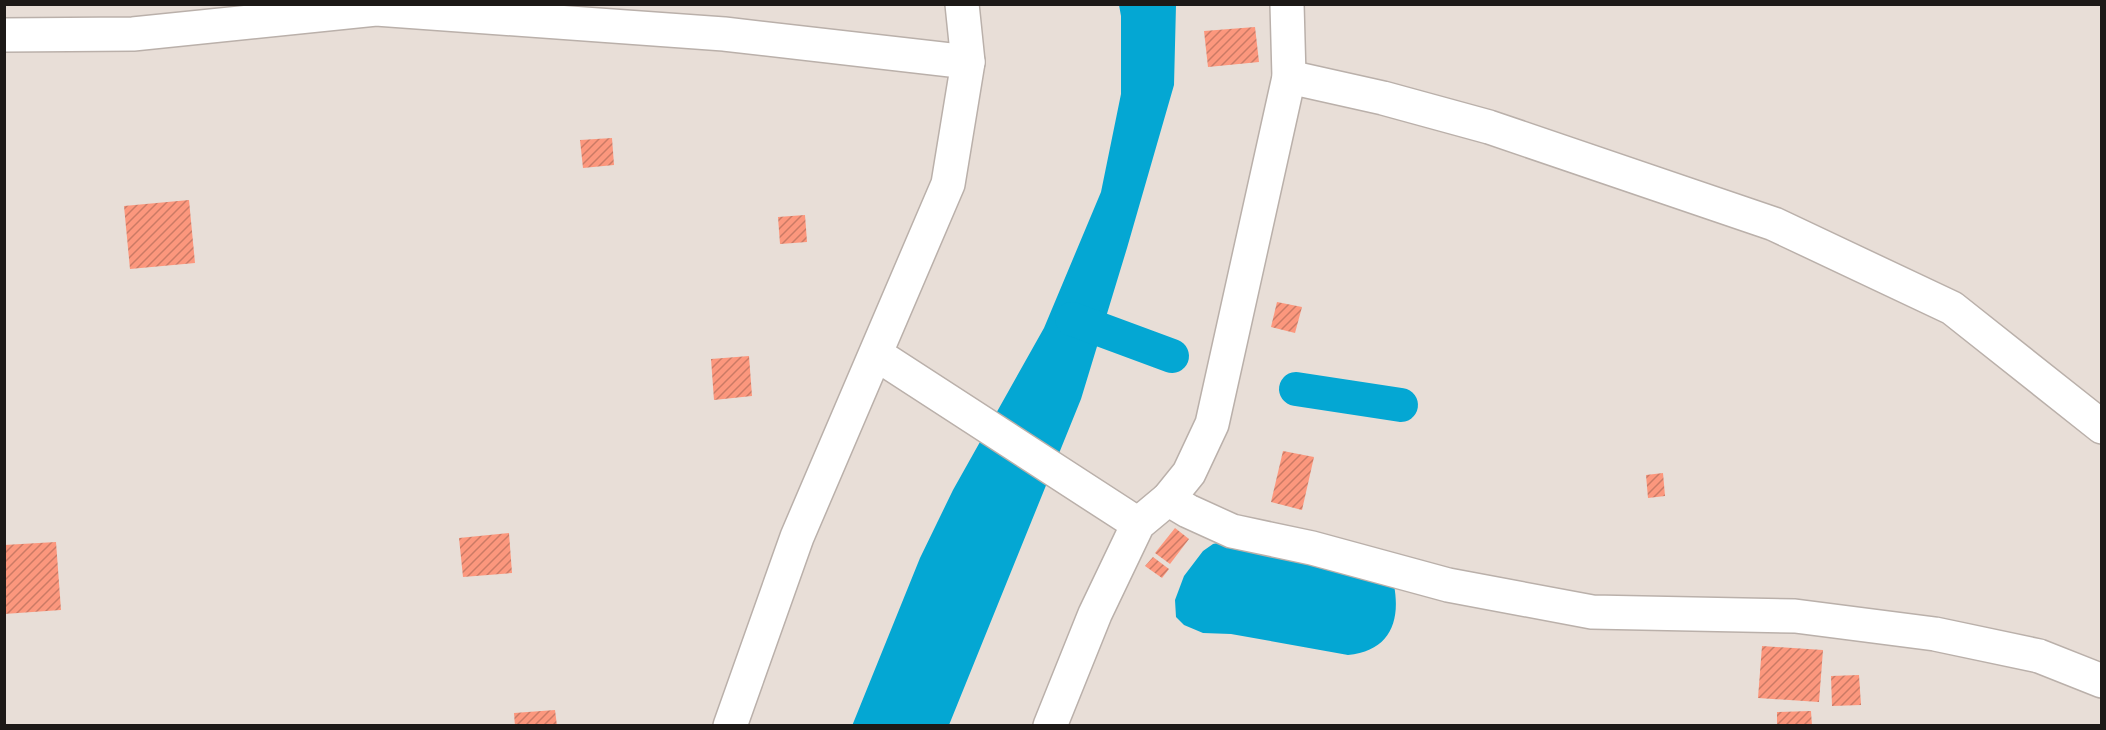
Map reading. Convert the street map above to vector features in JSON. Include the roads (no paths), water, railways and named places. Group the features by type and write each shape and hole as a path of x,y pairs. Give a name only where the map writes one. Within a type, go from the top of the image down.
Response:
{"street":[{"path":"730,726 797,537 948,184 968,62 962,4"},
{"path":"1050,726 1095,614 1138,524 1168,499 1189,473 1212,424 1289,77 1287,4"},
{"path":"4,35 133,34 376,9 724,34 968,62"},
{"path":"1289,77 1383,98 1489,127 1774,224 1952,308 2102,427"},
{"path":"876,354 1138,524"},
{"path":"1168,499 1232,531 1312,548 1448,585 1592,612 1795,616 1935,634 2038,656 2102,681"}],"water":[{"path":"1119,5 1176,5 1174,85 1081,399 949,725 852,726 920,558 953,490 1044,328 1101,192 1121,94"},
{"path":"1231,540 1394,585 1396,611 1389,633 1373,648 1348,655 1231,634 1203,633 1184,625 1176,617 1175,600 1184,576 1203,551 1213,544"}],"waterway":[{"path":"1072,319 1172,356"},
{"path":"1296,389 1401,405"}]}
